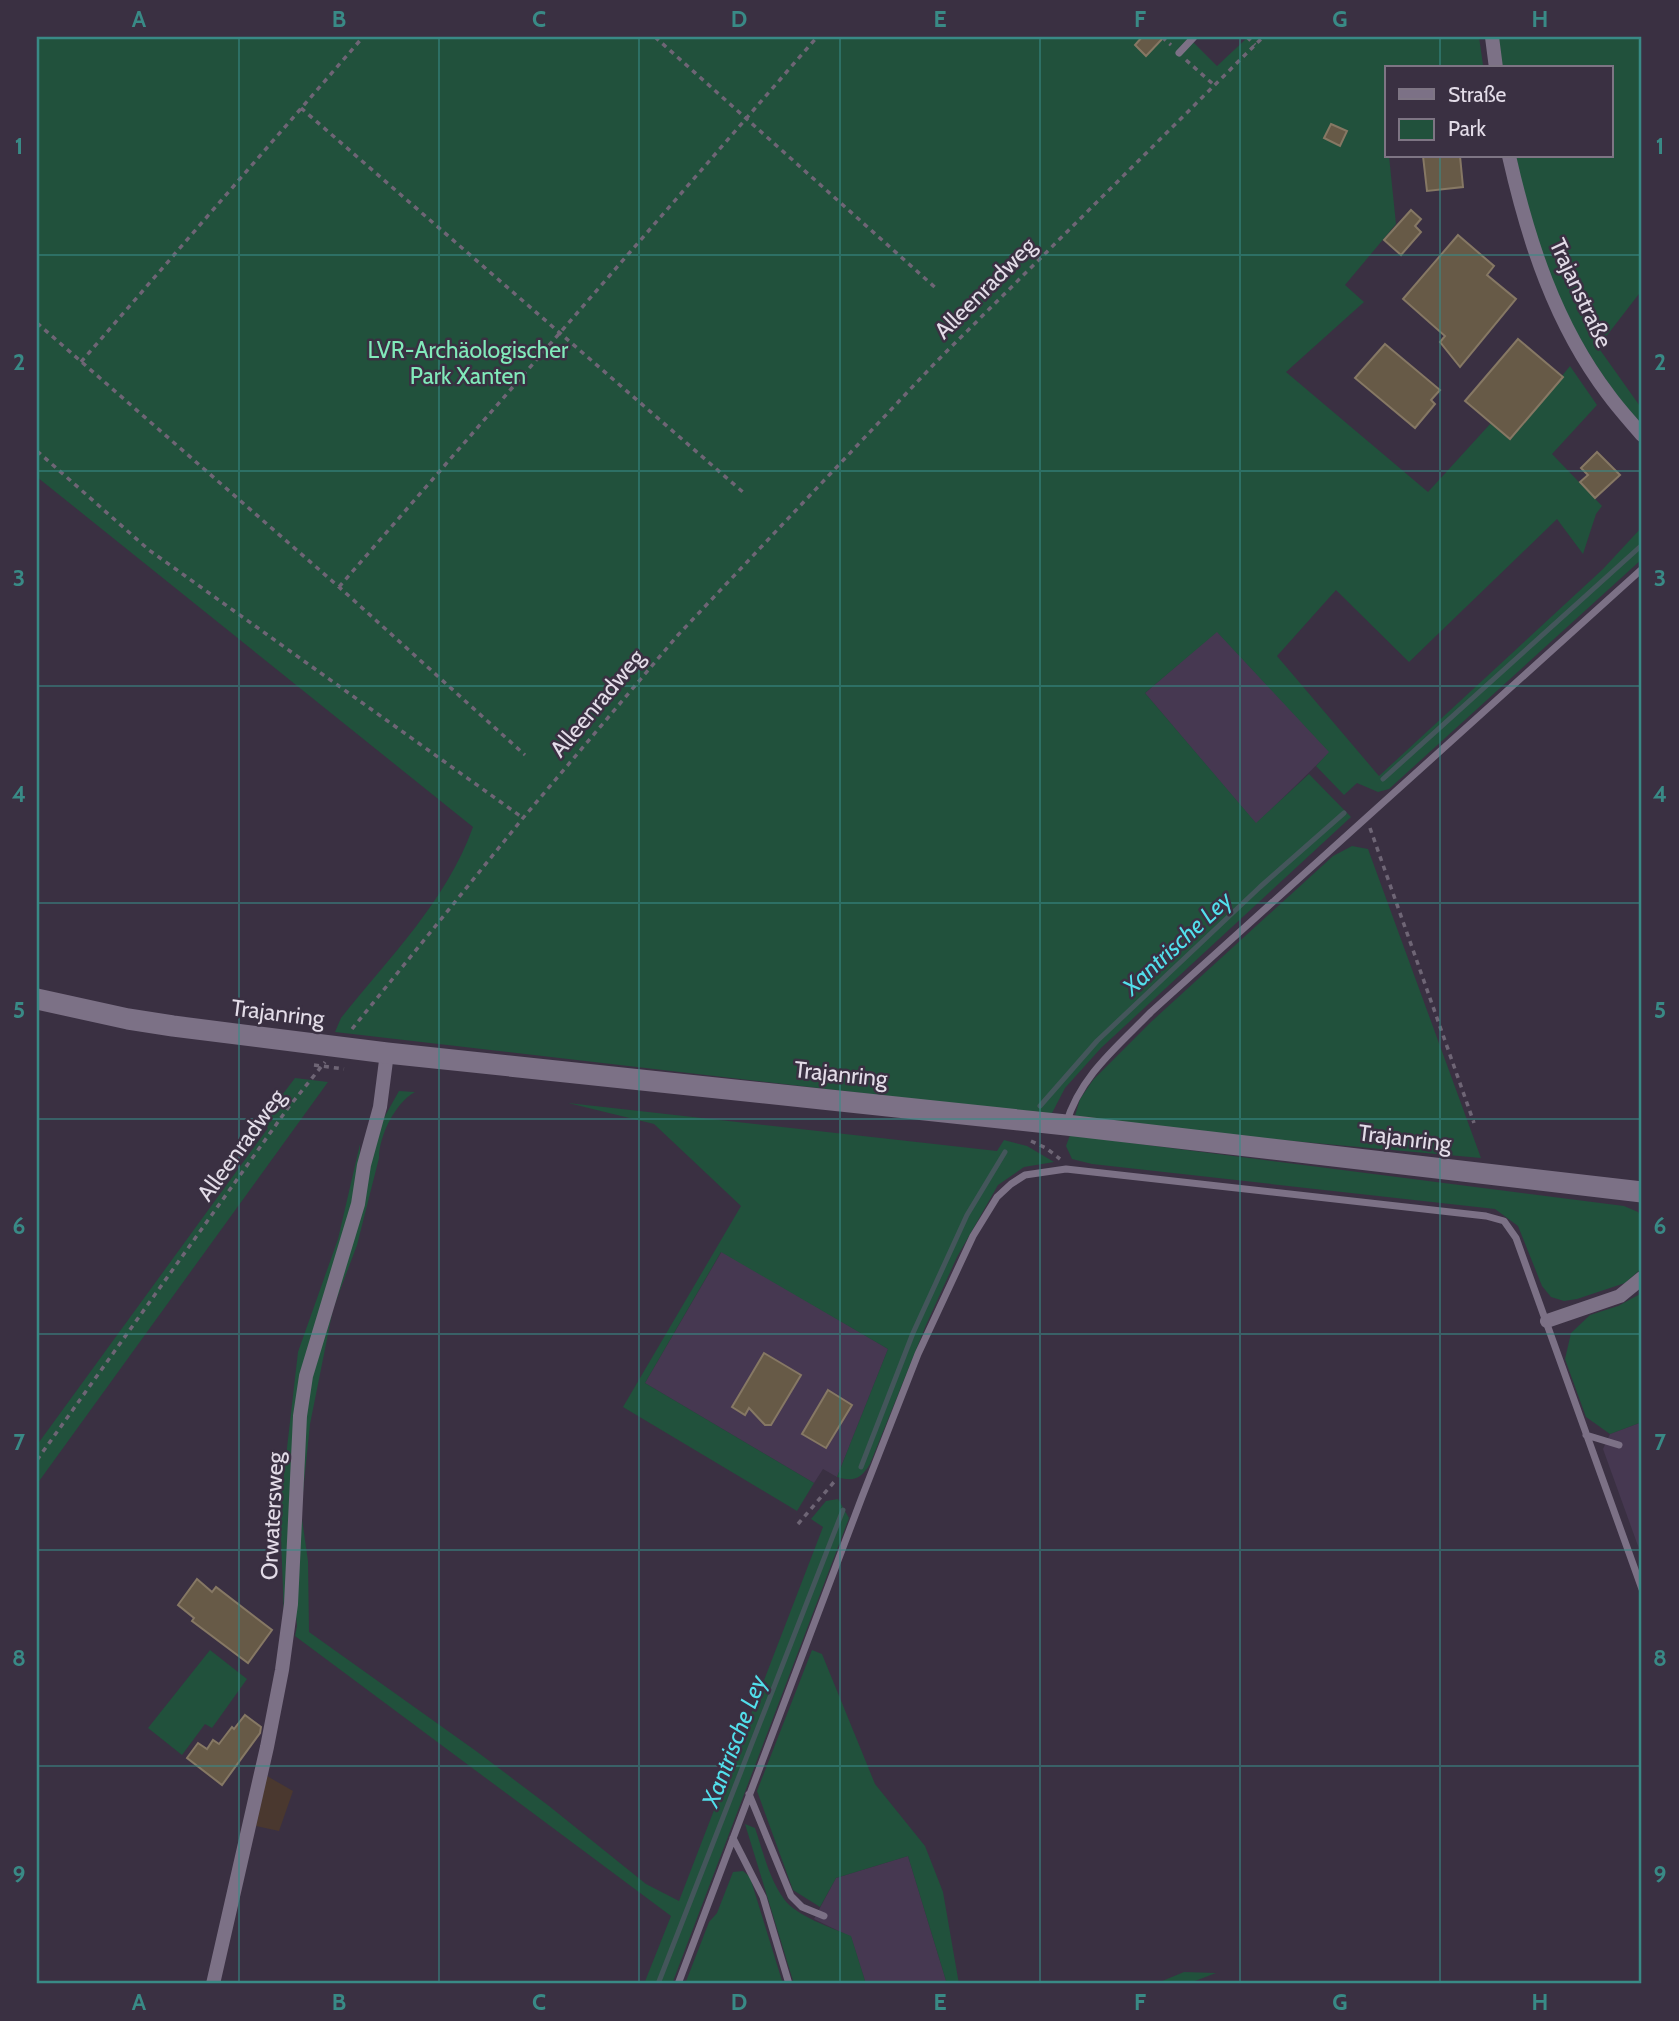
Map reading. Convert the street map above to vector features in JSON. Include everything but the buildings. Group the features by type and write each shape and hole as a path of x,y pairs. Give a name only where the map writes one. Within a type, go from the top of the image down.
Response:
{"main road":[{"name":"Trajanring","path":"37,999 128,1019 387,1053 1066,1125 1642,1192"}],"street":[{"path":"1492,37 1496,66"},
{"name":"Trajanstraße","path":"1510,158 1520,204 1536,257 1559,311 1607,393 1642,435"},
{"name":"Orwatersweg","path":"213,1984 282,1670 290,1604 299,1429 306,1376 358,1204 364,1165 380,1107 387,1053"},
{"path":"1547,1321 1620,1296 1642,1278"}],"lane":[{"path":"1179,52 1194,37"},
{"path":"1066,1125 1079,1089 1133,1031 1225,944 1367,820 1642,569"},
{"path":"678,1984 918,1354 973,1236 997,1197 1025,1175 1066,1169 1486,1216 1504,1221 1516,1238 1642,1589"},
{"path":"1586,1435 1619,1445"},
{"path":"749,1794 791,1896 802,1907 824,1916"},
{"path":"733,1838 763,1897 789,1984"}],"path":[{"path":"81,362 363,37"},
{"path":"655,37 938,290"},
{"path":"339,587 817,37"},
{"path":"1247,37 1255,45"},
{"name":"Alleenradweg","path":"37,1460 288,1108 523,818 697,614 936,362 1263,37"},
{"path":"1206,78 1214,86"},
{"path":"301,108 744,493"},
{"path":"37,323 339,587 525,755"},
{"path":"37,451 149,550 523,818"},
{"path":"1367,820 1474,1124"},
{"path":"798,1524 834,1482"}],"shaded area":[{"path":"1217,631 1330,752 1256,824 1145,693"},
{"path":"722,1251 888,1349 837,1477 823,1469 814,1483 645,1383"},
{"path":"1642,1422 1642,1557 1603,1449 1610,1434"},
{"path":"267,1776 293,1791 279,1831 256,1826"},
{"path":"908,1856 947,1984 866,1984 851,1937 814,1919 836,1878"}],"green space":[{"name":"LVR-Archäologischer Park Xanten","path":"37,37 1188,37 1217,66 1248,37 1479,37 1483,65 1385,66 1385,158 1389,158 1396,224 1345,285 1364,302 1286,372 1428,492 1491,423 1510,440 1570,366 1597,405 1552,454 1602,506 1596,514 1583,554 1557,519 1409,662 1336,590 1277,656 1379,776 1603,569 1642,527 1642,559 1389,789 1378,792 1357,783 1344,795 1316,766 1329,752 1217,632 1145,693 1256,823 1309,774 1351,817 1101,1048 1065,1088 1051,1115 335,1032 341,1018 432,904 462,854 473,827 37,477"},
{"path":"1498,37 1642,37 1642,290 1598,347 1642,409 1642,426 1604,377 1558,296 1535,239 1516,158 1612,158 1612,66 1502,66"},
{"path":"1352,846 1368,849 1481,1158 1074,1119 1080,1099 1093,1080 1152,1021 1333,856"},
{"path":"295,1078 328,1082 37,1484 37,1445 268,1128 261,1123"},
{"path":"399,1091 415,1092 395,1112 382,1140 357,1245 333,1309 310,1424 301,1512 308,1561 309,1632 476,1751 646,1884 679,1901 823,1527 811,1519 826,1501 838,1499 849,1518 672,1984 644,1984 671,1916 295,1636 297,1626 293,1584 309,1379 381,1123"},
{"path":"568,1103 997,1151 1004,1140 1027,1146 1054,1162 1024,1167 998,1185 957,1257 926,1325 870,1464 856,1478 837,1477 888,1349 721,1252 645,1383 814,1483 797,1511 623,1407 741,1206 654,1124"},
{"path":"1070,1135 1624,1206 1638,1212 1642,1218 1642,1268 1625,1283 1564,1301 1551,1297 1542,1286 1518,1226 1495,1209 1092,1164 1072,1159 1066,1146"},
{"path":"360,1144 360,1169 350,1213 305,1359 284,1618 280,1509 298,1352 338,1239"},
{"path":"1642,1293 1642,1422 1610,1434 1586,1417 1565,1359 1571,1333 1590,1315 1618,1306"},
{"path":"210,1650 247,1679 212,1728 205,1724 182,1755 148,1728"},
{"path":"812,1650 822,1654 875,1784 925,1846 943,1892 959,1984 947,1984 908,1856 836,1878 820,1907 793,1890 757,1791"},
{"path":"745,1824 755,1828 774,1883 784,1899 797,1911 815,1921 851,1936 866,1984 794,1984"},
{"path":"743,1871 750,1877 783,1984 685,1984 709,1922 717,1913 733,1872"},
{"path":"1184,1972 1216,1973 1187,1984 1155,1984"}],"waterway":[{"name":"Xantrische Ley","path":"1383,779 1642,545"},
{"name":"Xantrische Ley","path":"1040,1106 1097,1041 1260,887 1344,813"},
{"name":"Xantrische Ley","path":"861,1467 913,1333 967,1215 1005,1152"},
{"name":"Xantrische Ley","path":"658,1984 843,1510"}]}
